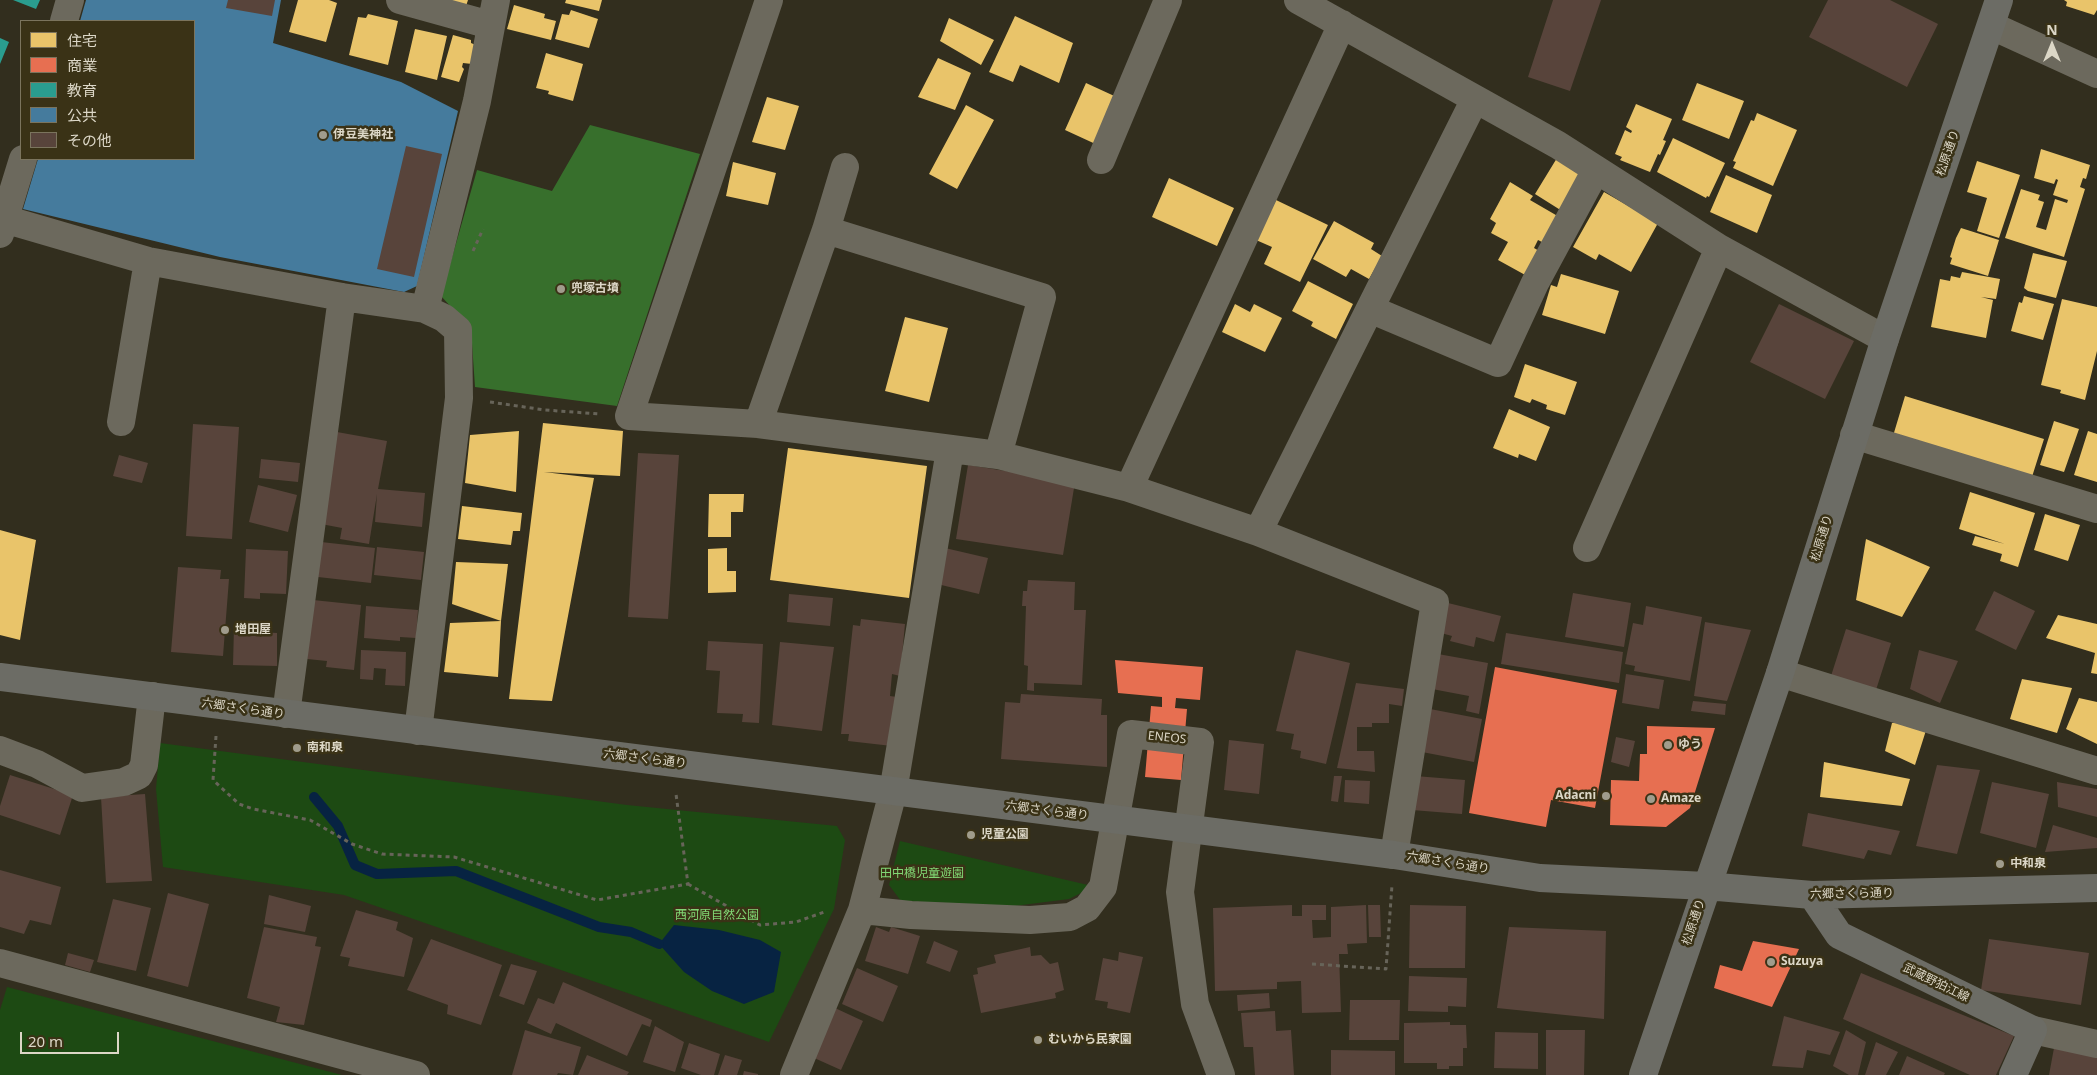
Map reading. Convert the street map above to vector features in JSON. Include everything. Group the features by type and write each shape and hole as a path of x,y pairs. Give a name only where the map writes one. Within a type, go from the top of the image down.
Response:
{"main road":[{"name":"松原通り","path":"1643,1075 1780,673 1884,339 1995,13"},
{"name":"六郷さくら通り","path":"0,677 1394,855 1540,878 1706,886 1812,895 2097,888"},
{"name":"武蔵野狛江線","path":"1812,895 1839,935 2033,1030"},
{"path":"2012,1075 2033,1030"}],"street":[{"path":"64,20 70,0"},
{"path":"400,0 493,12 477,101 425,309"},
{"path":"769,0 629,416 758,424 998,455 1129,488 1258,532 1435,602 1394,855"},
{"path":"1101,160 1168,0"},
{"path":"1298,0 1558,145 1720,248 1884,339"},
{"path":"1995,13 2097,74"},
{"path":"1129,488 1342,24"},
{"path":"1258,532 1475,99"},
{"path":"22,160 2,227 148,262 342,297 425,309 444,318 458,330 459,398 418,731"},
{"path":"758,424 826,230 845,167"},
{"path":"1370,309 1498,363 1535,283 1596,170"},
{"path":"826,230 1042,297 998,455"},
{"path":"1587,548 1720,248"},
{"path":"121,422 148,262"},
{"path":"286,714 342,297"},
{"path":"1854,435 2097,509"},
{"path":"794,1075 862,910 893,792 950,450"},
{"path":"1780,673 2097,771"},
{"path":"0,750 37,764 82,788 124,782 139,775 144,766 152,696"},
{"name":"ENEOS","path":"1117,820 1132,734 1200,742 1187,830"},
{"path":"862,910 911,915 1030,920 1070,917 1087,908 1103,887 1117,820"},
{"path":"1187,830 1180,892 1196,1004 1221,1075"},
{"path":"0,963 416,1075"},
{"path":"2033,1030 2097,1044"}],"path":[{"path":"459,398 545,410 629,416"},
{"path":"221,706 213,780 239,804 253,809 310,820 352,844 382,854 454,857 597,900 688,884 760,925 796,922 834,909 862,910"},
{"path":"680,764 675,800 688,884"},
{"path":"1312,964 1386,969 1394,855"}],"green space":[{"path":"590,125 700,154 617,406 475,387 471,329 441,296 477,170 552,191"},
{"name":"西河原自然公園","path":"160,743 627,805 837,826 845,840 834,909 769,1042 344,895 163,867 156,789"},
{"name":"田中橋児童遊園","path":"900,841 1088,885 1087,890 1069,899 1014,906 901,901 889,885"},
{"path":"7,987 342,1075 0,1075 0,1010"}],"water":[{"path":"674,925 719,930 760,940 781,952 774,992 744,1004 712,991 684,972 659,944"}],"building: 住宅":[{"path":"298,0 329,0 337,3 326,42 289,32"},
{"path":"449,0 468,0 466,6"},
{"path":"566,0 602,0 599,11 565,3"},
{"path":"2064,0 2097,0 2097,10 2094,15 2066,6 2067,2"},
{"path":"514,5 545,14 544,18 556,21 551,40 507,29"},
{"path":"571,10 598,19 589,48 555,39 562,14 569,15"},
{"path":"368,14 398,21 388,65 349,55 358,17 366,18"},
{"path":"1015,16 1073,43 1059,83 1020,65 1013,82 989,72"},
{"path":"949,18 994,40 981,65 940,41"},
{"path":"415,29 447,36 437,80 405,72"},
{"path":"453,35 471,40 471,43 478,46 472,64 463,63 462,67 464,69 459,82 441,77"},
{"path":"546,53 583,64 573,101 548,94 549,91 536,88"},
{"path":"938,58 971,73 955,110 918,97"},
{"path":"1086,83 1123,100 1102,147 1065,130"},
{"path":"1697,83 1744,101 1729,139 1682,120"},
{"path":"767,97 799,106 785,150 752,142"},
{"path":"1636,104 1672,119 1663,140 1666,141 1650,172 1620,160 1622,157 1615,154 1625,130 1631,133 1632,131 1626,127"},
{"path":"966,105 994,120 957,189 929,174"},
{"path":"1757,113 1797,130 1773,186 1733,168 1736,162 1733,161 1751,120 1754,121"},
{"path":"1673,138 1725,163 1709,197 1707,196 1706,198 1657,172"},
{"path":"2041,149 2090,165 2086,179 2083,178 2080,187 2085,189 2064,257 2005,238 2021,189 2040,195 2038,200 2044,202 2036,227 2046,230 2055,199 2067,203 2068,200 2053,195 2058,180 2056,179 2054,184 2034,178"},
{"path":"1557,158 1580,172 1562,211 1535,194"},
{"path":"1977,161 2020,175 1999,238 1977,231 1987,198 1967,192"},
{"path":"733,162 776,173 768,205 726,196"},
{"path":"1726,175 1772,195 1757,233 1710,212"},
{"path":"1169,178 1234,208 1217,246 1152,217"},
{"path":"1510,182 1533,196 1530,200 1561,218 1546,244 1538,240 1534,248 1541,252 1527,276 1498,260 1508,242 1491,233 1496,223 1490,219"},
{"path":"1604,192 1658,223 1631,272 1599,254 1596,260 1573,247"},
{"path":"1276,200 1328,225 1300,282 1264,264 1272,247 1256,240"},
{"path":"1334,221 1374,243 1371,249 1382,256 1369,279 1351,269 1346,277 1313,259"},
{"path":"1961,228 1999,240 1988,276 1950,264 1952,258 1950,257"},
{"path":"2033,253 2067,261 2056,298 2028,291 2024,288"},
{"path":"1962,272 2000,279 1996,299 1981,297 1993,300 1986,338 1931,327 1940,279 1950,281 1951,276 1960,278"},
{"path":"1561,274 1619,291 1605,334 1542,315 1551,285 1557,287"},
{"path":"1308,281 1353,304 1336,339 1311,326 1313,322 1292,311"},
{"path":"2024,296 2054,304 2043,340 2011,331 2019,302 2022,303"},
{"path":"2062,299 2097,307 2097,351 2085,400 2060,393 2061,390 2041,385"},
{"path":"1235,304 1250,312 1254,304 1282,318 1265,352 1222,332"},
{"path":"905,317 948,328 929,402 885,391"},
{"path":"1525,364 1577,382 1565,415 1546,409 1547,405 1532,399 1530,403 1514,397"},
{"path":"1905,396 2044,439 2031,480 1893,436"},
{"path":"1509,409 1550,427 1536,461 1519,454 1518,458 1493,448"},
{"path":"2054,421 2079,429 2064,472 2040,465"},
{"path":"543,423 623,431 620,476 544,472 594,478 552,701 509,699"},
{"path":"519,431 516,492 465,483 470,435"},
{"path":"2088,431 2097,434 2097,482 2074,475"},
{"path":"788,448 927,466 909,598 770,580"},
{"path":"1970,492 2035,513 2018,567 2000,561 2002,554 1972,545 1975,536 2005,544 1959,529"},
{"path":"709,494 744,494 743,512 731,512 731,537 708,537"},
{"path":"462,506 522,513 520,531 513,531 511,545 458,539"},
{"path":"2045,514 2080,525 2068,561 2034,550"},
{"path":"0,530 36,540 20,640 0,635"},
{"path":"1866,539 1930,567 1902,617 1856,600"},
{"path":"727,548 727,571 736,571 736,592 708,593 708,549"},
{"path":"456,562 508,564 501,621 452,604"},
{"path":"2058,615 2097,624 2097,674 2091,673 2095,653 2046,638"},
{"path":"501,621 498,677 444,672 450,623"},
{"path":"2022,679 2072,688 2057,733 2010,719"},
{"path":"2079,698 2097,702 2097,744 2066,729"},
{"path":"1929,721 1915,765 1885,751 1892,723"},
{"path":"1824,762 1910,779 1902,806 1820,797"}],"building: 商業":[{"path":"1115,660 1203,667 1200,700 1176,698 1175,708 1187,709 1181,780 1145,777 1151,706 1162,707 1162,697 1118,693"},
{"path":"1495,667 1617,690 1595,808 1551,800 1546,827 1469,813"},
{"path":"1647,726 1715,728 1690,808 1666,827 1610,825 1611,780 1639,781 1640,754 1647,754"},
{"path":"1753,941 1799,949 1772,1007 1714,988 1720,965 1742,971"}],"building: 教育":[{"path":"13,0 40,0 36,9"},
{"path":"0,38 9,42 0,64"}],"building: 公共":[{"name":"伊豆美神社","path":"86,0 281,0 273,43 401,82 458,111 417,286 404,292 220,257 23,209 38,160 195,160 195,20 80,20"}],"building: その他":[{"path":"228,0 275,0 272,16 226,8"},
{"path":"1553,0 1601,0 1570,91 1528,77"},
{"path":"1828,0 1890,0 1938,24 1907,87 1809,37"},
{"path":"406,146 442,154 414,277 377,269"},
{"path":"1779,304 1854,341 1825,399 1750,362"},
{"path":"193,424 239,427 232,539 186,536"},
{"path":"337,432 387,441 378,489 425,493 422,527 375,522 377,494 369,544 340,539 342,528 321,524"},
{"path":"638,453 679,455 668,619 628,617"},
{"path":"119,455 148,463 142,483 113,476"},
{"path":"261,459 300,463 298,482 259,478"},
{"path":"968,465 1075,482 1063,555 956,539"},
{"path":"258,485 297,495 288,532 249,522"},
{"path":"321,542 375,548 371,583 318,577"},
{"path":"377,547 424,552 421,580 374,575"},
{"path":"945,548 988,558 979,594 937,584"},
{"path":"246,549 288,551 286,594 260,593 260,599 244,598"},
{"path":"178,567 221,570 220,579 229,579 223,656 171,652"},
{"path":"1028,580 1075,582 1074,610 1086,610 1082,685 1034,683 1034,691 1027,690 1028,666 1024,665 1026,606 1022,606 1023,591 1027,591"},
{"path":"1994,591 2035,611 2016,650 1975,630"},
{"path":"1573,593 1631,603 1624,647 1565,637"},
{"path":"789,594 833,598 830,626 787,622"},
{"path":"313,600 361,605 354,670 326,667 327,661 307,659"},
{"path":"1448,603 1501,616 1494,642 1476,637 1474,647 1450,641 1452,636 1441,633"},
{"path":"366,606 418,610 416,638 400,637 400,641 364,638"},
{"path":"1646,606 1702,617 1690,681 1634,671 1635,666 1625,664 1633,623 1643,625"},
{"path":"861,619 905,624 900,676 892,674 890,696 897,697 892,746 848,741 849,734 841,734 853,625 860,626"},
{"path":"1705,622 1751,630 1727,701 1694,696"},
{"path":"234,627 261,628 261,632 277,633 277,666 233,665"},
{"path":"1846,629 1891,643 1876,690 1831,676"},
{"path":"1506,633 1623,652 1619,683 1501,664"},
{"path":"708,641 763,644 759,723 742,722 743,714 717,713 720,671 706,670"},
{"path":"780,642 834,647 822,731 772,725"},
{"path":"361,650 406,652 405,686 385,685 386,669 374,668 373,680 360,679"},
{"path":"1296,650 1350,663 1326,764 1300,758 1301,751 1291,749 1294,734 1276,731"},
{"path":"1919,650 1958,661 1940,703 1910,689"},
{"path":"1438,654 1488,663 1479,714 1466,711 1469,696 1432,689"},
{"path":"1626,674 1664,680 1659,709 1622,703"},
{"path":"1356,683 1404,689 1402,706 1389,704 1389,723 1372,723 1372,727 1357,727 1357,751 1374,751 1375,772 1337,768"},
{"path":"1021,694 1102,699 1101,715 1107,715 1107,767 1001,759 1005,702 1020,703"},
{"path":"1693,701 1726,704 1725,715 1691,711"},
{"path":"1425,708 1482,719 1474,762 1422,752"},
{"path":"1616,737 1635,741 1629,767 1611,762"},
{"path":"1229,740 1264,744 1259,794 1224,790"},
{"path":"1937,765 1980,770 1957,854 1916,846"},
{"path":"10,775 73,795 60,835 0,815 0,806"},
{"path":"1334,776 1342,776 1338,802 1331,801"},
{"path":"1415,776 1465,780 1462,814 1412,810"},
{"path":"1345,780 1370,781 1369,804 1344,802"},
{"path":"1992,782 2049,794 2036,848 1980,833"},
{"path":"2057,782 2097,789 2097,817 2058,807"},
{"path":"145,794 152,881 106,883 101,797"},
{"path":"1808,813 1900,831 1891,855 1868,850 1864,859 1802,846"},
{"path":"2053,825 2097,838 2097,848 2045,852"},
{"path":"0,870 61,887 51,925 30,920 24,934 0,927"},
{"path":"168,893 209,904 188,987 147,976"},
{"path":"269,895 311,906 305,932 264,924"},
{"path":"113,899 151,908 136,971 97,962"},
{"path":"1292,905 1292,916 1302,916 1302,905 1326,905 1326,920 1312,920 1313,938 1331,937 1331,907 1366,905 1367,943 1347,944 1348,954 1339,954 1341,1012 1302,1013 1301,981 1277,982 1277,989 1215,991 1213,908"},
{"path":"1368,905 1380,905 1381,937 1369,937"},
{"path":"1410,905 1466,906 1465,968 1409,968"},
{"path":"356,910 398,922 396,930 413,938 404,977 348,966 350,958 340,956"},
{"path":"264,927 317,937 315,946 321,947 304,1025 276,1022 280,1007 247,998"},
{"path":"876,927 889,932 891,927 920,936 908,974 865,961"},
{"path":"1509,927 1606,931 1604,1019 1497,1008"},
{"path":"431,939 502,965 481,1025 447,1014 448,1005 407,990"},
{"path":"1989,939 2089,953 2081,1005 1981,990"},
{"path":"934,941 958,951 950,972 926,963"},
{"path":"1030,947 1031,956 1041,955 1050,964 1058,962 1064,990 1055,993 1056,998 981,1013 973,975 978,974 977,968 996,963 994,955"},
{"path":"1119,952 1143,957 1130,1013 1107,1008 1108,1002 1095,1000 1103,958 1118,961"},
{"path":"68,953 94,960 90,972 65,965"},
{"path":"511,964 537,971 524,1005 499,996"},
{"path":"857,968 898,986 883,1022 842,1004"},
{"path":"1861,973 2014,1036 1996,1075 1970,1075 1843,1019"},
{"path":"1409,976 1467,978 1466,1007 1448,1006 1448,1012 1408,1011"},
{"path":"563,982 652,1020 650,1027 642,1024 627,1056 556,1023 551,1034 527,1023 538,998 554,1004"},
{"path":"1269,993 1270,1008 1238,1011 1237,995"},
{"path":"1350,1000 1400,1000 1399,1040 1349,1040"},
{"path":"835,1008 863,1021 841,1070 812,1057"},
{"path":"1275,1011 1276,1031 1291,1030 1294,1075 1255,1075 1253,1047 1244,1047 1241,1013"},
{"path":"1784,1016 1840,1032 1830,1055 1807,1050 1803,1068 1772,1066"},
{"path":"1450,1022 1450,1025 1466,1025 1467,1048 1463,1048 1463,1066 1449,1066 1449,1069 1437,1069 1437,1063 1404,1063 1404,1023"},
{"path":"655,1026 684,1042 675,1072 643,1062"},
{"path":"525,1030 581,1047 573,1075 558,1073 557,1075 512,1075"},
{"path":"1546,1030 1585,1030 1584,1075 1546,1075"},
{"path":"1846,1030 1866,1042 1858,1075 1849,1075 1833,1066"},
{"path":"1495,1032 1538,1033 1538,1069 1494,1068"},
{"path":"1876,1042 1898,1052 1886,1075 1865,1075"},
{"path":"689,1043 720,1054 714,1075 701,1075 681,1068"},
{"path":"2054,1048 2097,1055 2097,1075 2049,1075"},
{"path":"1331,1050 1395,1051 1395,1075 1331,1075"},
{"path":"587,1055 629,1072 627,1075 578,1075"},
{"path":"725,1055 742,1060 737,1075 718,1075"},
{"path":"1907,1056 1945,1073 1944,1075 1899,1075"},
{"path":"744,1071 758,1074 758,1075 743,1075"}],"waterway":[{"path":"314,797 338,826 355,865 377,874 456,871 599,927 631,932 659,944"}],"place":[{"name":"伊豆美神社","path":"323,135"},
{"name":"兜塚古墳","path":"561,289"},
{"name":"増田屋","path":"225,630"},
{"name":"ゆう","path":"1668,745"},
{"name":"南和泉","path":"297,748"},
{"name":"Adacni","path":"1606,796"},
{"name":"Amaze","path":"1651,799"},
{"name":"児童公園","path":"971,835"},
{"name":"中和泉","path":"2000,864"},
{"name":"Suzuya","path":"1771,962"},
{"name":"むいから民家園","path":"1038,1040"}]}
